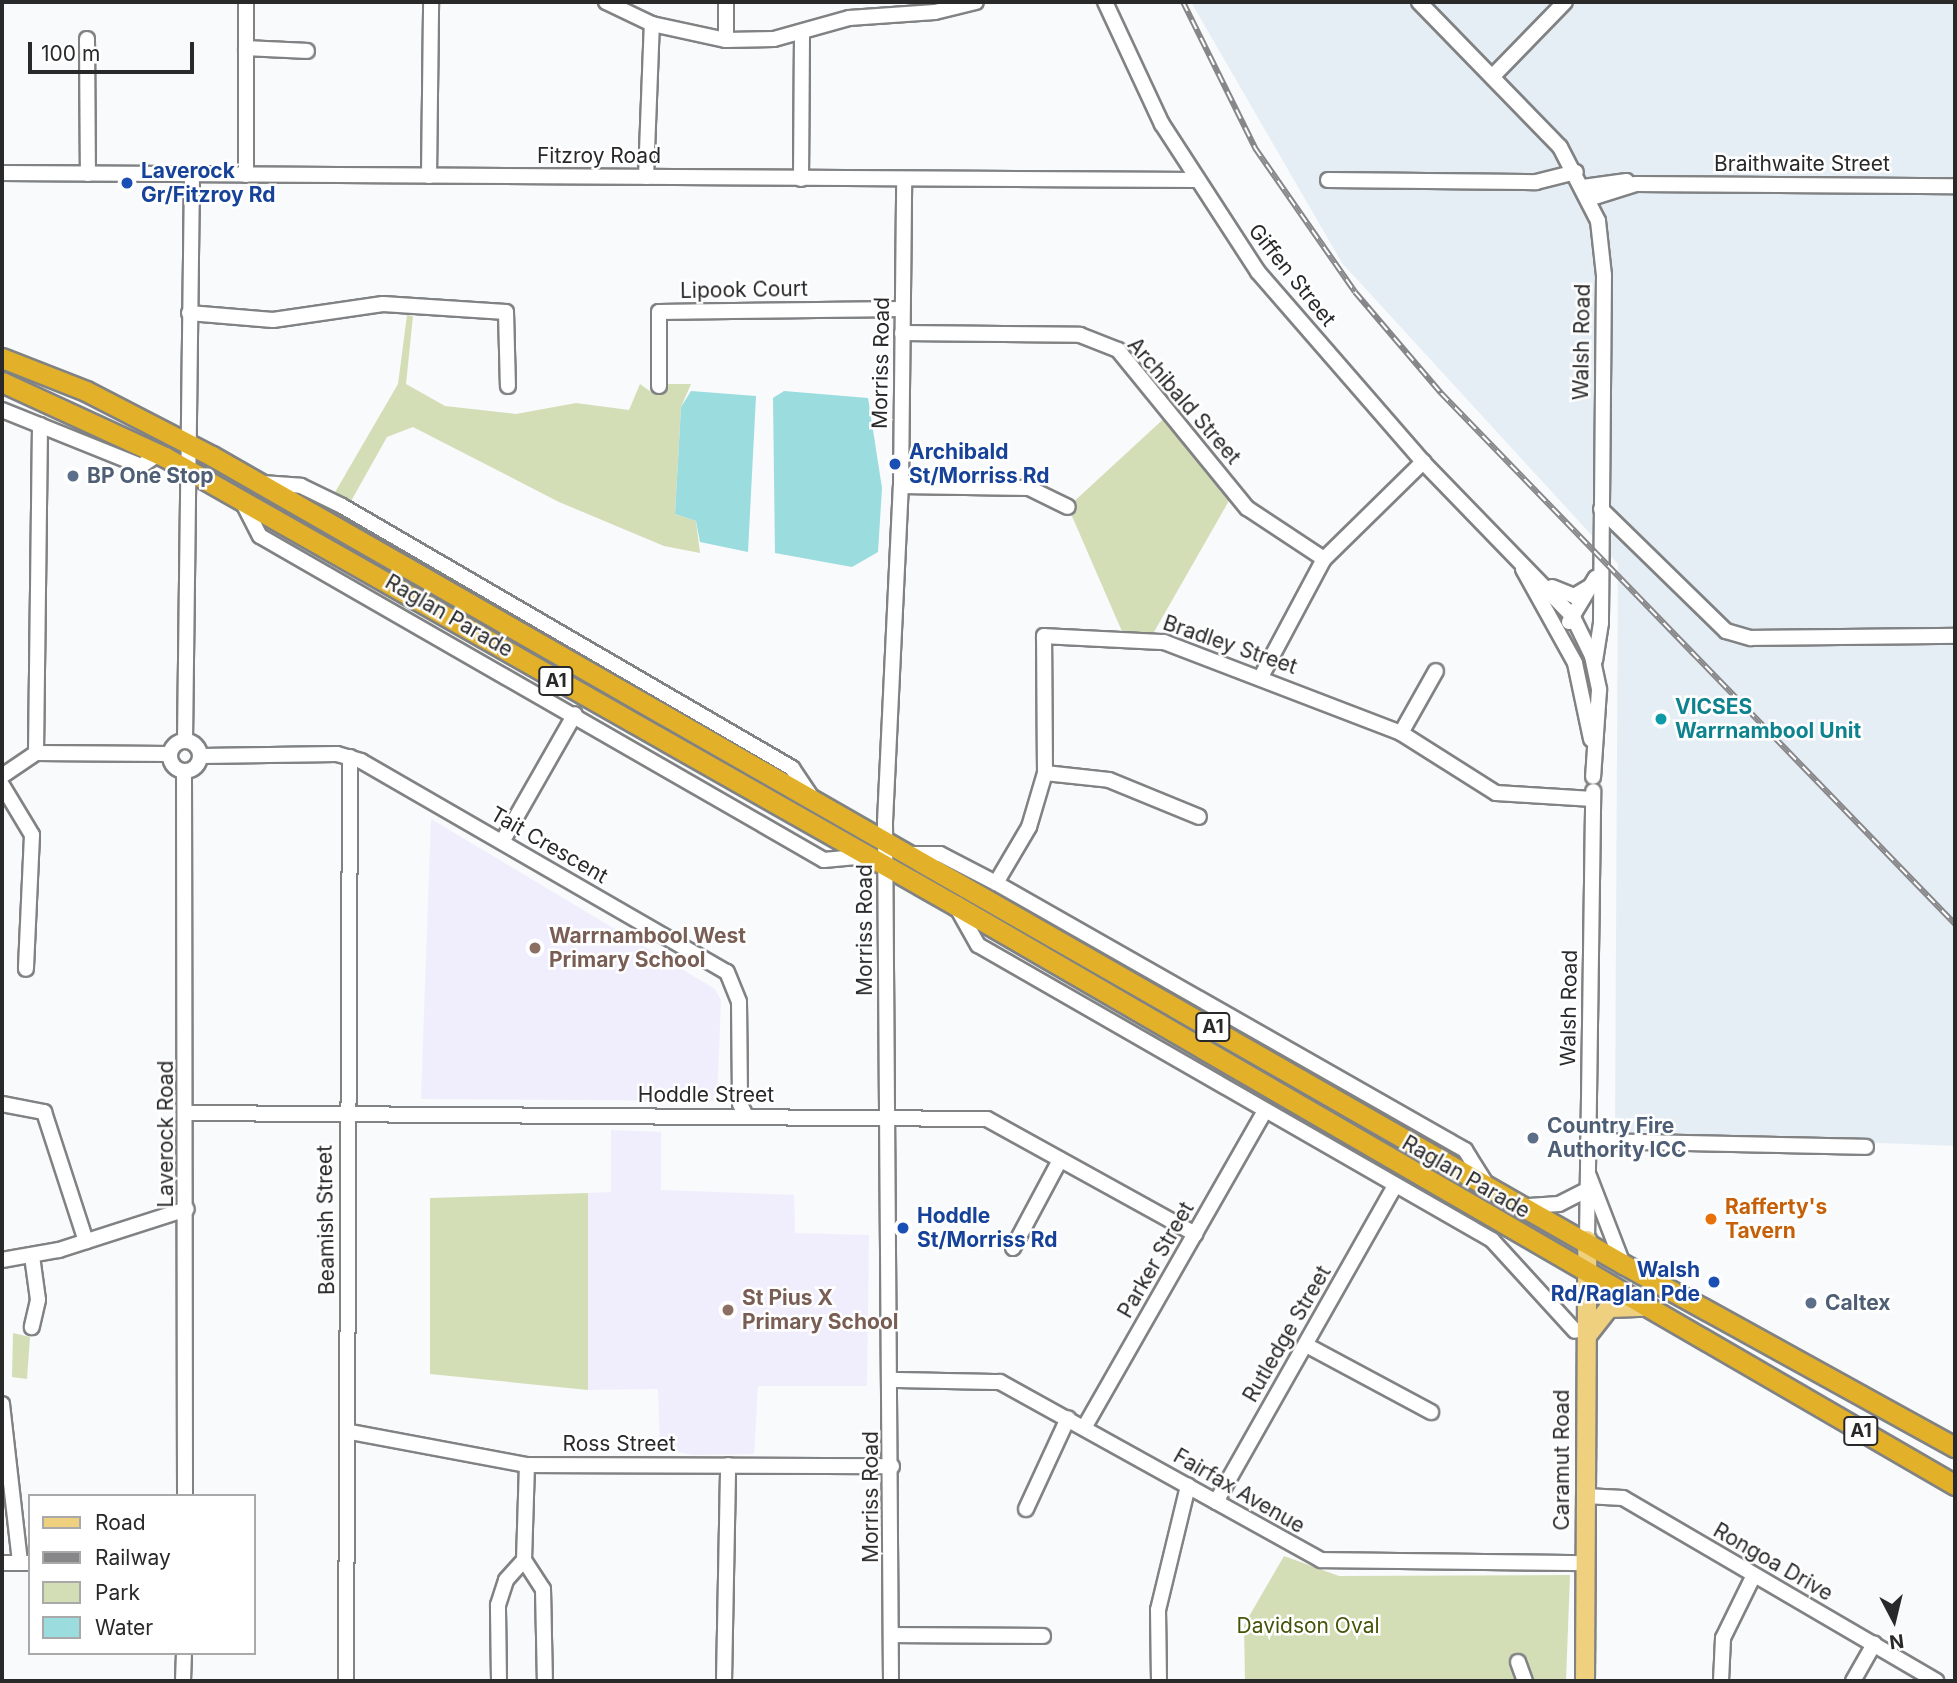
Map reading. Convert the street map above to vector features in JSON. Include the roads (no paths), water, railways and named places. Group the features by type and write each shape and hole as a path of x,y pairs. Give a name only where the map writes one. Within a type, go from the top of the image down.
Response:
{"highway":[{"name":"Raglan Parade","path":"2,358 86,391 261,483 907,854 1484,1180 1623,1264 1955,1447"},
{"name":"Raglan Parade","path":"2,382 158,454 886,869 955,905 1502,1235 1586,1273 1955,1485"},
{"path":"1502,1235 1524,1203"}],"main road":[{"name":"Caramut Road","path":"1585,1681 1585,1496 1580,1335 1587,1240"},
{"path":"1580,1335 1604,1310 1645,1307"}],"street":[{"path":"246,2 246,175"},
{"path":"429,176 431,2"},
{"path":"607,2 652,24 726,40 802,33 849,18 924,14 976,2"},
{"path":"726,2 726,40"},
{"name":"Giffen Street","path":"1105,2 1197,180 1258,272 1423,462 1545,582 1575,620"},
{"name":"Walsh Road","path":"1419,2 1552,137 1598,220 1604,275 1601,509 1596,577 1599,597 1595,667 1587,1240"},
{"path":"1493,76 1565,2"},
{"path":"646,177 652,24"},
{"path":"801,178 802,33"},
{"path":"87,39 88,174"},
{"path":"246,48 307,51"},
{"name":"Fitzroy Road","path":"2,173 1197,180"},
{"path":"170,754 184,772 201,756 185,741 192,174"},
{"name":"Morriss Road","path":"891,1681 892,1380 886,842 901,486 904,179"},
{"name":"Braithwaite Street","path":"1328,180 1536,182 1581,185 1609,179 1649,184 1955,186"},
{"path":"189,313 273,320 383,304 506,312 508,386"},
{"name":"Lipook Court","path":"659,386 659,312 902,309"},
{"name":"Archibald Street","path":"902,333 1080,335 1118,350 1247,509 1324,559"},
{"path":"2,410 141,466 158,454"},
{"path":"36,753 40,425"},
{"path":"1262,675 1324,559 1423,462"},
{"path":"901,486 1029,488 1068,507"},
{"name":"Raglan Parade","path":"244,505 260,536 575,714 824,860 867,856"},
{"path":"1601,509 1726,631 1751,638 1955,636"},
{"name":"Giffen Street","path":"1498,537 1561,631"},
{"path":"1545,582 1570,596 1596,577"},
{"name":"Walsh Road","path":"1595,667 1575,620 1596,577"},
{"path":"1561,631 1599,597"},
{"name":"Walsh Road","path":"1561,631 1583,693 1593,777"},
{"name":"Bradley Street","path":"996,883 1029,827 1045,773 1044,636 1136,636 1262,675 1401,733 1496,793 1593,799"},
{"path":"1401,733 1436,671"},
{"path":"502,842 575,714"},
{"path":"2,776 36,753 170,754 185,741"},
{"name":"Tait Crescent","path":"201,756 350,757 727,972 738,1002 740,1104 746,1116"},
{"name":"Beamish Street","path":"346,1681 349,1433 345,1114 350,757"},
{"name":"Laverock Road","path":"184,772 188,1113 185,1494"},
{"path":"1045,773 1109,779 1199,817"},
{"path":"2,785 32,835 26,969"},
{"name":"Raglan Parade","path":"907,854 940,854 996,883 1465,1150 1484,1180"},
{"name":"Raglan Parade","path":"955,905 978,945 1394,1187 1502,1235 1580,1335"},
{"path":"2,1104 44,1112 86,1241"},
{"name":"Hoddle Street","path":"188,1113 987,1119 1195,1234"},
{"name":"Parker Street","path":"1084,1428 1264,1113"},
{"path":"1588,1141 1866,1147"},
{"path":"1013,1248 1060,1160"},
{"path":"1587,1172 1623,1264"},
{"name":"Rutledge Street","path":"1216,1502 1394,1187"},
{"path":"1524,1203 1559,1204 1587,1190"},
{"path":"2,1260 32,1256 187,1209"},
{"path":"32,1256 38,1300 32,1327"},
{"path":"1306,1345 1431,1412"},
{"name":"Fairfax Avenue","path":"892,1380 1000,1382 1321,1560 1584,1563"},
{"path":"2,1405 25,1563 2,1563"},
{"path":"1026,1508 1068,1418"},
{"name":"Ross Street","path":"349,1433 527,1465 892,1465"},
{"path":"527,1465 524,1560 543,1589 545,1681"},
{"path":"724,1681 728,1465"},
{"path":"1159,1681 1158,1609 1188,1486"},
{"name":"Rongoa Drive","path":"1585,1496 1622,1498 1936,1681"},
{"path":"499,1681 498,1605 506,1580 524,1560"},
{"path":"1721,1681 1724,1638 1754,1575"},
{"path":"892,1635 1043,1636"},
{"path":"1853,1681 1874,1644"},
{"path":"183,1681 184,1655"},
{"path":"1518,1662 1525,1681"}],"water":[{"path":"691,391 756,396 748,552 700,542 696,521 675,514 681,407"},
{"path":"784,391 868,398 882,488 878,552 852,567 775,553 773,398"}],"railway":[{"path":"1183,2 1255,148 1355,292 1441,393 1955,924"}],"place":[{"name":"Laverock Gr/Fitzroy Rd","path":"127,183"},
{"name":"Archibald St/Morriss Rd","path":"895,464"},
{"name":"BP One Stop","path":"73,476"},
{"name":"VICSES Warrnambool Unit","path":"1661,719"},
{"name":"Warrnambool West Primary School","path":"535,948"},
{"name":"Country Fire Authority ICC","path":"1533,1138"},
{"name":"Rafferty's Tavern","path":"1711,1219"},
{"name":"Hoddle St/Morriss Rd","path":"903,1228"},
{"name":"Walsh Rd/Raglan Pde","path":"1714,1282"},
{"name":"Caltex","path":"1811,1303"},
{"name":"St Pius X Primary School","path":"728,1310"}],"park label":[{"name":"Davidson Oval","path":"1308,1626"}]}
